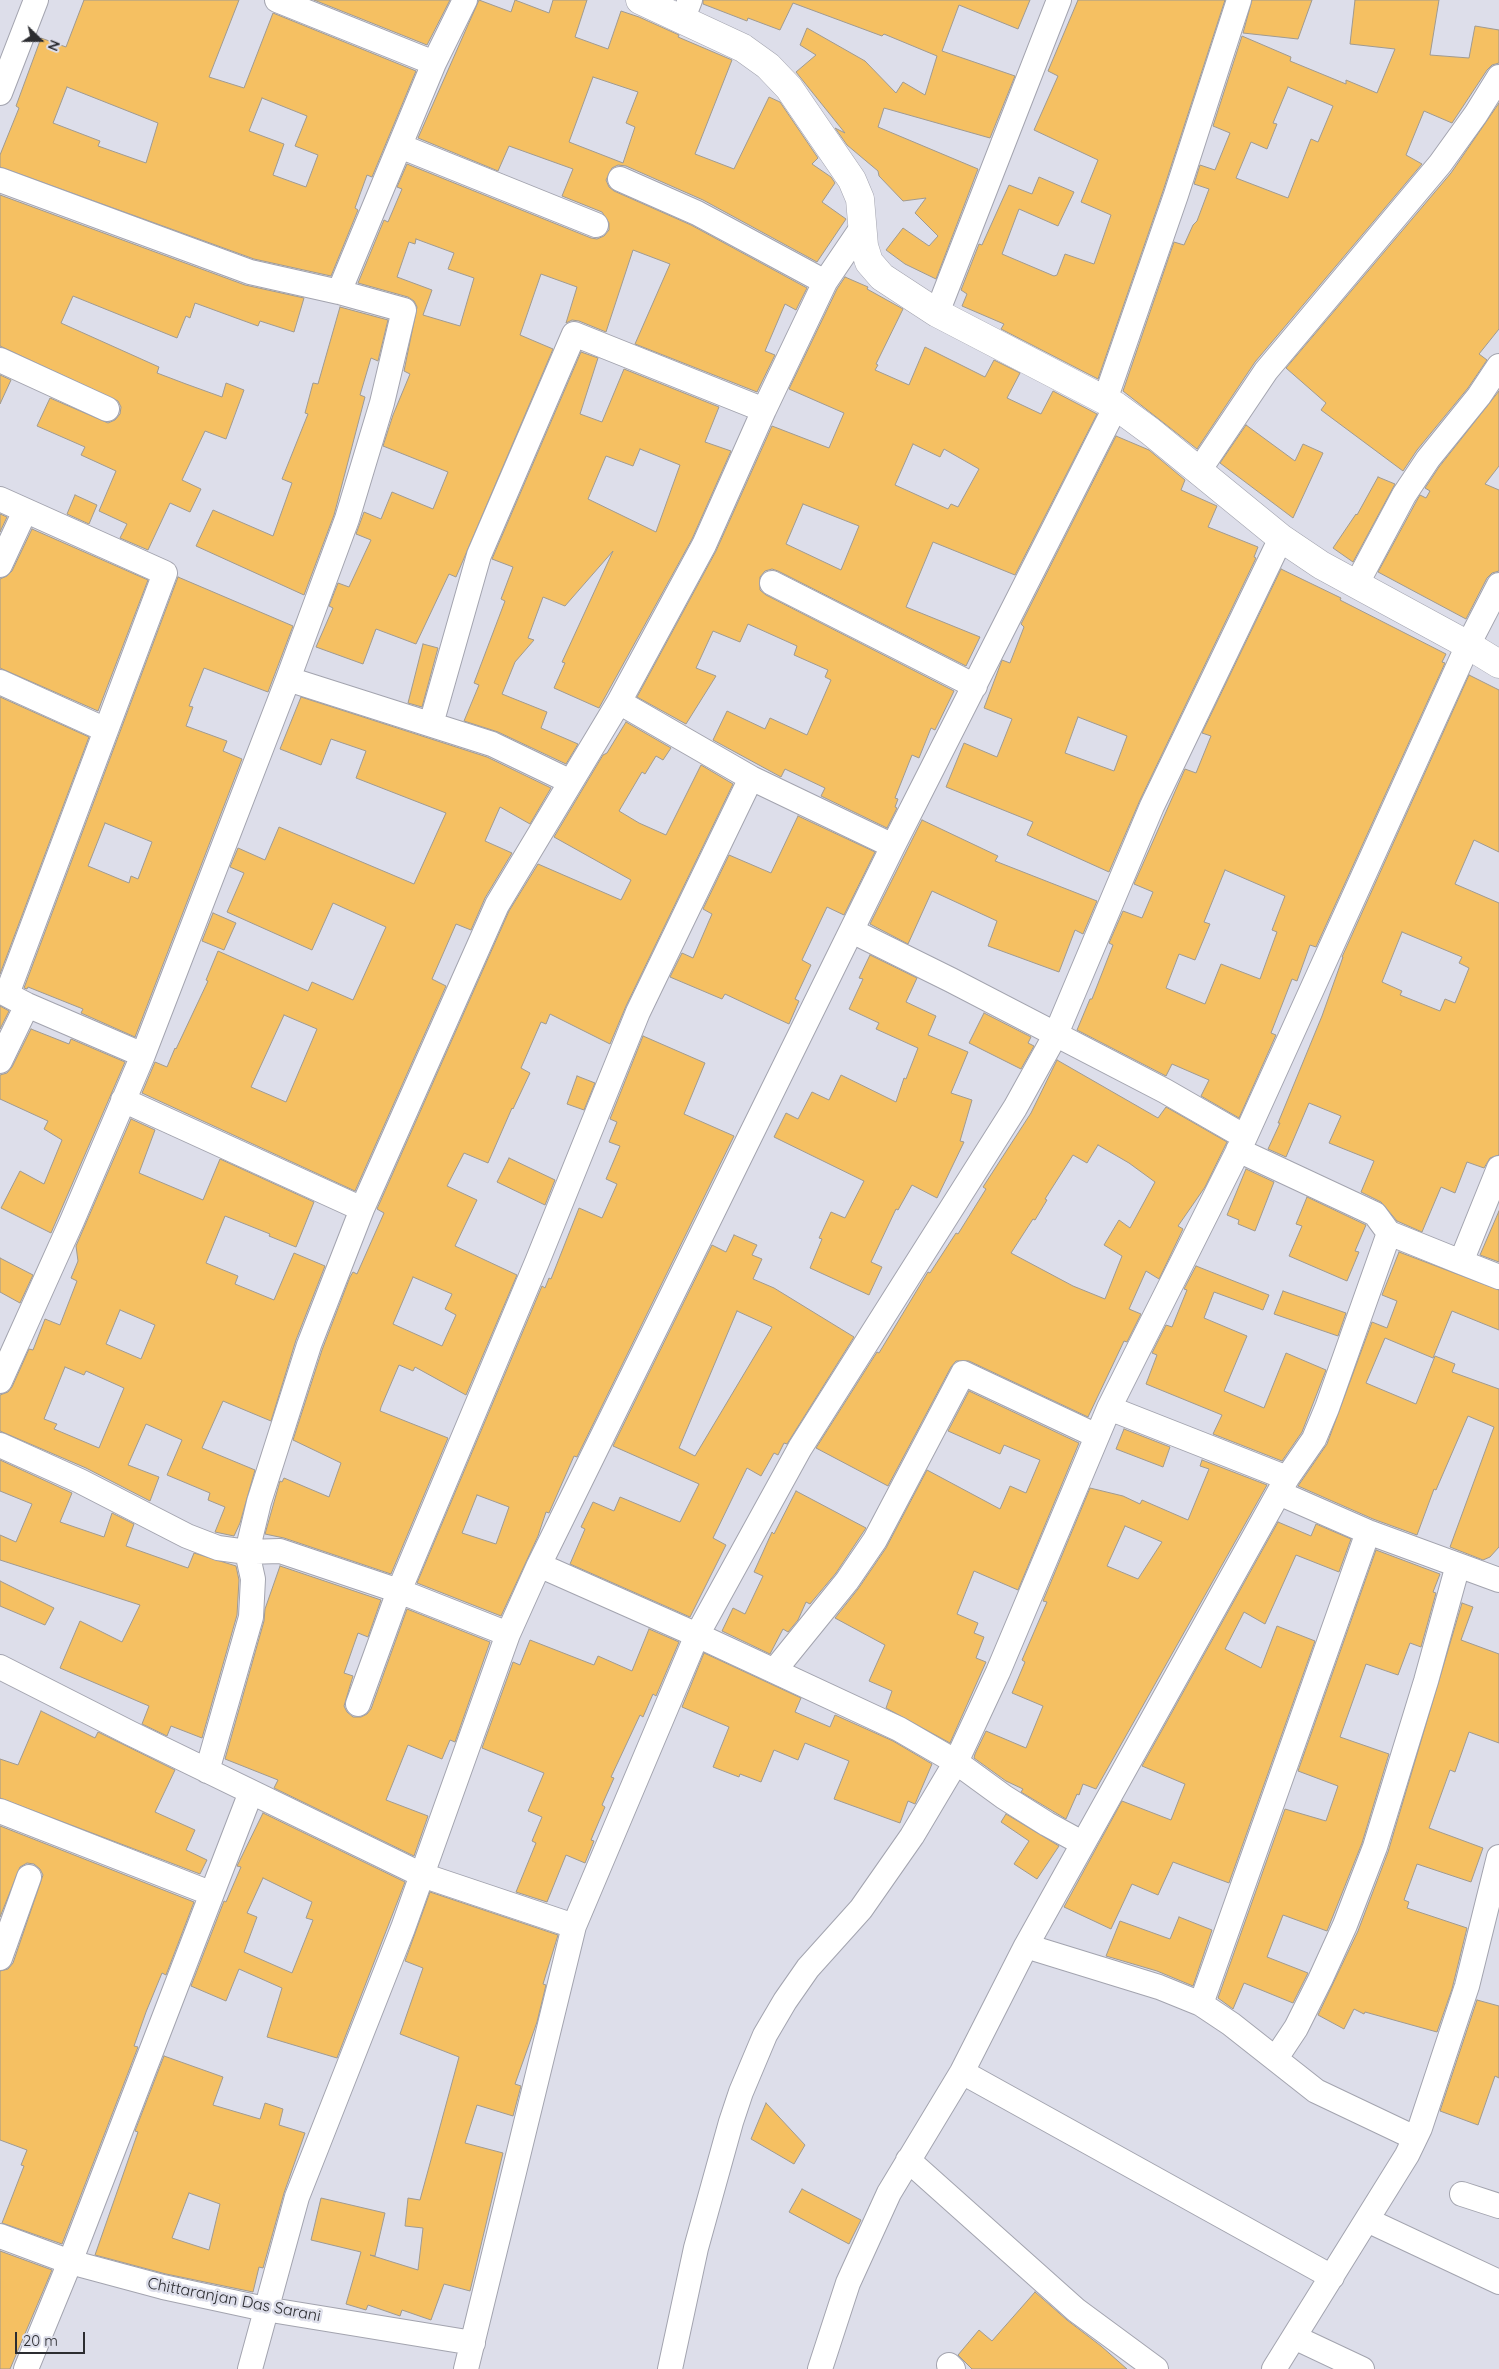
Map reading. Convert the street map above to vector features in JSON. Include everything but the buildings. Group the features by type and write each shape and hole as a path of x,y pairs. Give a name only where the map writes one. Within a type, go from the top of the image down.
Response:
{"street":[{"path":"0,93 36,0"},
{"path":"277,0 434,63"},
{"path":"339,292 434,63 465,0"},
{"path":"640,0 686,9 768,66 789,88 852,180 860,199 864,246 869,262 882,277 937,313 1110,403 1150,431 1281,538 1321,565 1468,645 1499,664"},
{"path":"937,313 1059,0"},
{"path":"250,2369 265,2308 298,2197 422,1875 508,1634 539,1565 893,846 976,686 1110,403 1239,0"},
{"path":"1198,472 1266,371 1440,164 1476,114 1499,77"},
{"path":"400,146 596,225"},
{"path":"620,179 697,213 825,282"},
{"path":"0,180 250,272 339,292 404,310 382,403 347,519 288,679 143,1055 72,1221 0,1381"},
{"path":"207,1770 251,1617 252,1579 247,1552 259,1502 309,1345 362,1209 497,905 620,702 704,546 764,410 825,282 863,226"},
{"path":"430,724 479,555 574,334 764,410"},
{"path":"0,360 107,410"},
{"path":"1356,585 1414,481 1499,366"},
{"path":"0,499 165,573 106,730 3,992 27,1005 143,1055"},
{"path":"0,565 25,511"},
{"path":"466,2369 574,1926 697,1635 800,1448 1015,1108 1056,1034 1152,806 1281,538"},
{"path":"772,583 976,686"},
{"path":"670,2369 696,2248 726,2140 741,2092 765,2035 785,2000 808,1968 867,1901 912,1836 956,1762 998,1672 1109,1408 1242,1144 1468,645 1499,585"},
{"path":"288,679 492,744 571,782"},
{"path":"0,682 106,730"},
{"path":"620,702 751,778 893,846"},
{"path":"358,1704 399,1591 533,1272 638,1012 751,778"},
{"path":"852,931 1165,1091 1242,1144 1375,1214 1389,1233 1499,1277"},
{"path":"0,1061 27,1005"},
{"path":"123,1100 362,1209"},
{"path":"1461,1262 1499,1168"},
{"path":"820,2369 848,2283 889,2193 962,2072 1026,1946 1082,1843 1283,1486 1314,1439 1327,1408 1389,1233"},
{"path":"774,1671 847,1582 875,1540 963,1373 1097,1436"},
{"path":"1109,1408 1283,1486 1368,1532 1499,1580"},
{"path":"0,1445 80,1482 187,1536 218,1548 247,1552 280,1551 399,1591 508,1634"},
{"path":"1201,2004 1368,1532"},
{"path":"539,1565 697,1635 898,1729 956,1762 1004,1797 1082,1843"},
{"path":"1276,2058 1296,2028 1320,1980 1345,1925 1374,1847 1426,1680 1458,1565"},
{"path":"0,1667 422,1875 574,1926"},
{"path":"26,2369 70,2262 210,1893 251,1792"},
{"path":"0,1811 210,1893"},
{"path":"1274,2369 1367,2220 1415,2138 1438,2080 1467,1986 1499,1857"},
{"path":"0,1958 29,1878"},
{"path":"1026,1946 1159,1987 1201,2004 1276,2058 1316,2090 1415,2138"},
{"path":"962,2072 1332,2277"},
{"path":"908,2160 1076,2310 1156,2369"},
{"path":"1462,2194 1499,2206"},
{"path":"1367,2220 1499,2282"},
{"name":"Chittaranjan Das Sarani","path":"0,2236 70,2262 163,2287 265,2308 472,2343"},
{"path":"1294,2336 1362,2369"}]}
